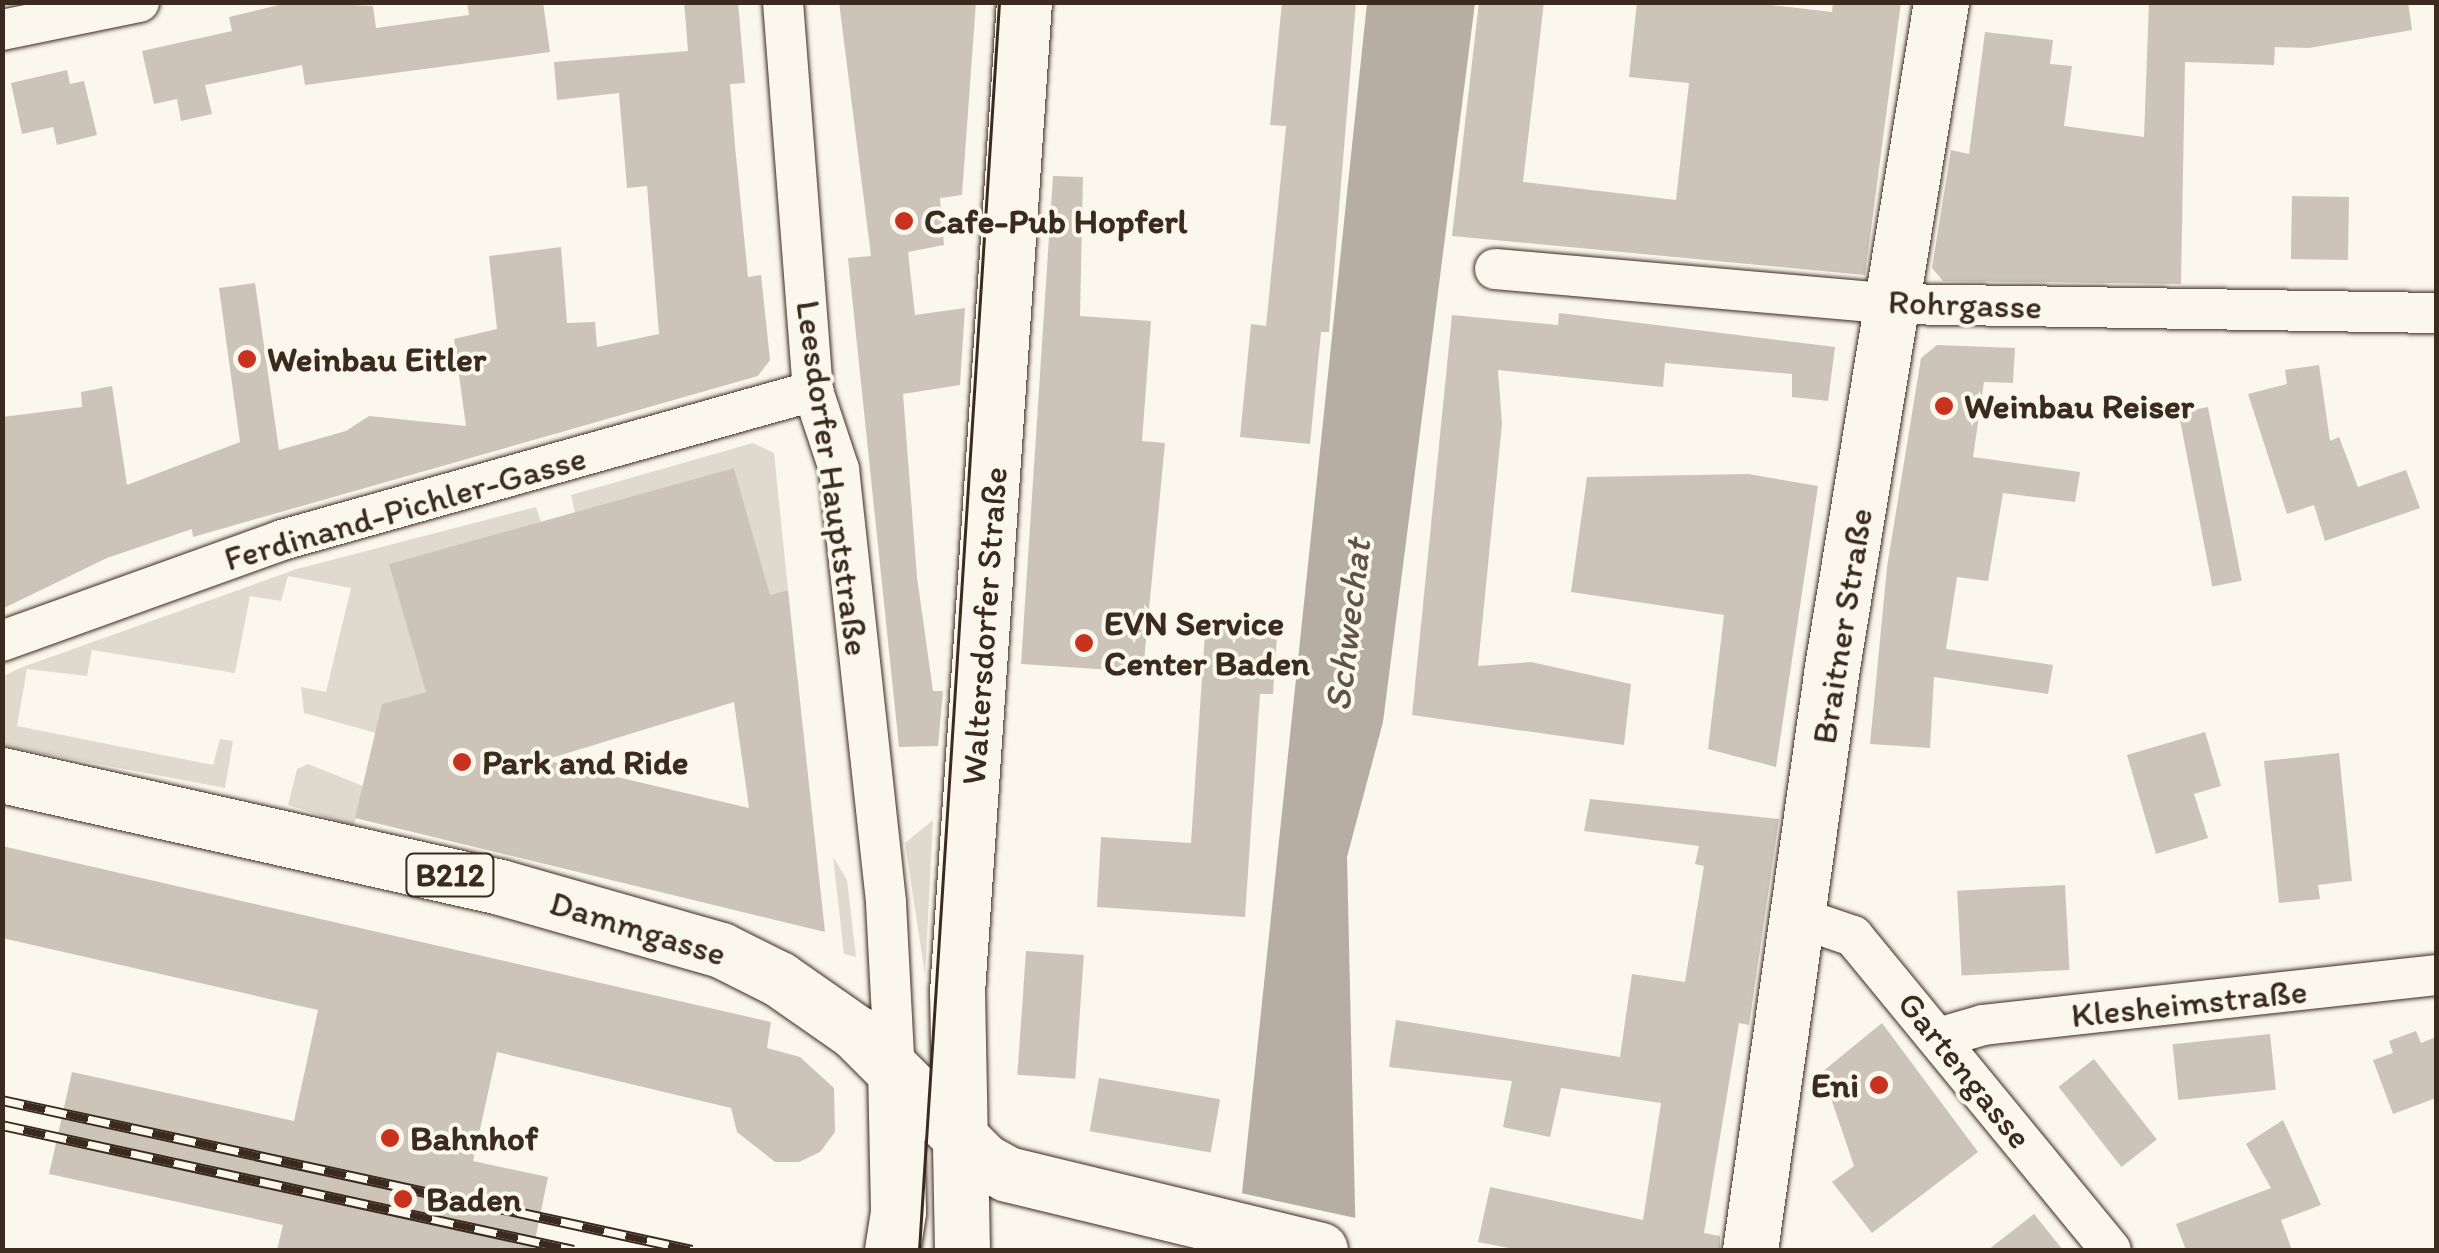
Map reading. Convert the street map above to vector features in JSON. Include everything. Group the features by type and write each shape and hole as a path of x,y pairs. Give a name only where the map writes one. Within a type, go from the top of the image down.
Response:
{"main road":[{"name":"Waltersdorfer Straße","path":"962,1250 957,992 1024,2"},
{"name":"Braitner Straße","path":"1750,1250 1800,918 1832,668 1942,2"},
{"name":"Dammgasse","path":"2,775 661,929 779,979 855,1032 960,1137 1007,1174 1216,1228 1320,1250"},
{"path":"892,1250 898,1211 895,1073"}],"street":[{"path":"2,30 139,2"},
{"name":"Leesdorfer Hauptstraße","path":"783,2 813,391 839,469 886,903 895,1073"},
{"name":"Rohrgasse","path":"1495,269 1895,304 2436,313"},
{"name":"Ferdinand-Pichler-Gasse","path":"2,641 282,540 813,391"},
{"name":"Gartengasse","path":"1800,918 1852,936 1942,1037 2111,1250"},
{"name":"Klesheimstraße","path":"1942,1037 1983,1025 2436,975"}],"shaded area":[{"path":"753,443 774,453 788,590 383,704 376,733 304,713 301,687 326,692 351,588 288,576 281,601 250,596 235,673 92,650 87,676 27,669 17,726 213,765 220,739 233,741 225,788 3,746 2,677 20,668 297,569 536,507 541,522 390,564 414,649 758,553 734,468 575,513 571,495"},
{"path":"308,764 363,786 354,826 288,805 297,769"},
{"path":"933,820 925,975 905,843"},
{"path":"833,857 847,880 856,957 844,954"}],"water":[{"name":"Schwechat","path":"1367,3 1475,3 1383,722 1347,857 1356,1250 1236,1250"}],"pier":[{"path":"1236,1192 1360,1219 1361,1250 1231,1250"}],"building":[{"path":"291,2 373,6 376,28 469,15 467,2 543,2 550,52 305,85 302,65 205,85 212,114 181,121 177,99 154,104 142,51 232,31 229,17"},
{"path":"684,2 738,2 745,83 730,84 735,146 748,277 761,275 770,360 758,376 193,537 192,529 107,558 2,609 2,417 82,407 81,392 112,386 127,485 240,442 219,288 255,283 279,450 346,431 369,416 466,426 454,339 497,329 489,256 561,247 567,323 595,322 597,347 659,334 647,186 627,188 619,93 557,100 554,62 688,51"},
{"path":"839,2 976,2 962,195 940,198 944,245 908,252 915,315 965,308 960,385 903,394 917,577 933,691 943,691 938,746 899,747 848,258 871,256"},
{"path":"1282,2 1356,2 1329,332 1321,332 1310,444 1240,437 1251,324 1266,326 1286,126 1270,125"},
{"path":"1479,2 1544,2 1523,182 1676,200 1689,83 1629,77 1637,2 1744,2 1832,12 1833,2 1901,2 1865,275 1452,236"},
{"path":"2149,2 2408,2 2412,30 2309,48 2275,47 2274,65 2185,62 2181,284 1943,281 1932,268 1951,150 1969,154 1985,32 2053,40 2050,64 2072,66 2064,126 2144,137"},
{"path":"67,70 70,84 84,81 97,135 57,145 53,127 22,134 11,83"},
{"path":"1053,176 1083,177 1080,316 1151,321 1142,441 1165,443 1143,672 1021,664"},
{"path":"2292,196 2349,197 2348,260 2291,259"},
{"path":"1559,313 1835,347 1828,401 1792,397 1792,374 1665,363 1663,387 1498,370 1502,424 1478,666 1531,662 1631,684 1624,745 1412,715 1452,315 1558,325"},
{"path":"1937,345 2015,348 2013,383 1984,382 1973,457 2080,472 2075,502 2003,493 1988,581 1957,577 1946,649 2053,665 2048,694 1934,677 1930,748 1870,744 1887,567 1921,358"},
{"path":"2319,365 2330,441 2339,437 2358,487 2406,470 2420,508 2325,541 2314,505 2287,514 2248,394 2287,384 2285,370"},
{"path":"2208,407 2242,581 2212,586 2179,413"},
{"name":"Park and Ride","path":"734,468 770,595 788,590 825,932 355,818 382,704 426,692 389,564","holes":["734,702 749,808 545,760"]},
{"path":"1748,474 1818,486 1776,767 1708,749 1724,615 1571,592 1587,477"},
{"path":"1206,617 1278,622 1273,694 1260,694 1245,917 1097,907 1101,837 1191,843"},
{"path":"2205,732 2221,786 2194,794 2208,838 2156,854 2127,755"},
{"path":"2339,753 2352,881 2318,885 2320,899 2279,903 2264,761"},
{"path":"1590,799 1779,819 1749,1025 1739,1023 1704,1233 1720,1236 1720,1250 1519,1250 1478,1242 1490,1187 1643,1220 1661,1103 1561,1088 1550,1137 1503,1127 1512,1081 1389,1067 1396,1020 1620,1057 1632,974 1685,982 1704,866 1695,864 1699,846 1584,831"},
{"path":"2,846 771,1022 767,1048 800,1057 834,1088 835,1132 820,1152 799,1162 775,1162 737,1132 731,1108 497,1052 473,1161 548,1177 533,1250 277,1250 283,1225 49,1174 72,1072 294,1121 318,1010 2,938"},
{"path":"2065,885 2069,970 1962,976 1957,891"},
{"path":"1026,951 1084,955 1075,1079 1017,1075"},
{"path":"1882,1023 1978,1152 1872,1233 1832,1182 1854,1166 1822,1072"},
{"path":"2416,1031 2421,1043 2436,1037 2436,1098 2393,1114 2373,1060 2393,1053 2389,1041"},
{"path":"2270,1034 2276,1090 2178,1100 2173,1044"},
{"path":"2094,1059 2157,1139 2121,1167 2059,1087"},
{"path":"1099,1078 1220,1099 1211,1153 1090,1131"},
{"path":"2283,1120 2321,1205 2281,1220 2292,1250 2186,1250 2176,1224 2271,1188 2246,1144"},
{"path":"2034,1214 2063,1250 1988,1250"}],"tram line":[{"path":"919,1250 999,2"}],"railway":[{"path":"2,1100 692,1250"},
{"path":"2,1125 574,1250"}],"place":[{"name":"Cafe-Pub Hopferl","path":"904,221"},
{"name":"Weinbau Eitler","path":"247,359"},
{"name":"Weinbau Reiser","path":"1944,406"},
{"name":"EVN Service Center Baden","path":"1084,643"},
{"name":"Park and Ride","path":"462,762"},
{"name":"Eni","path":"1879,1085"},
{"name":"Bahnhof","path":"390,1138"},
{"name":"Baden","path":"403,1199"}]}
